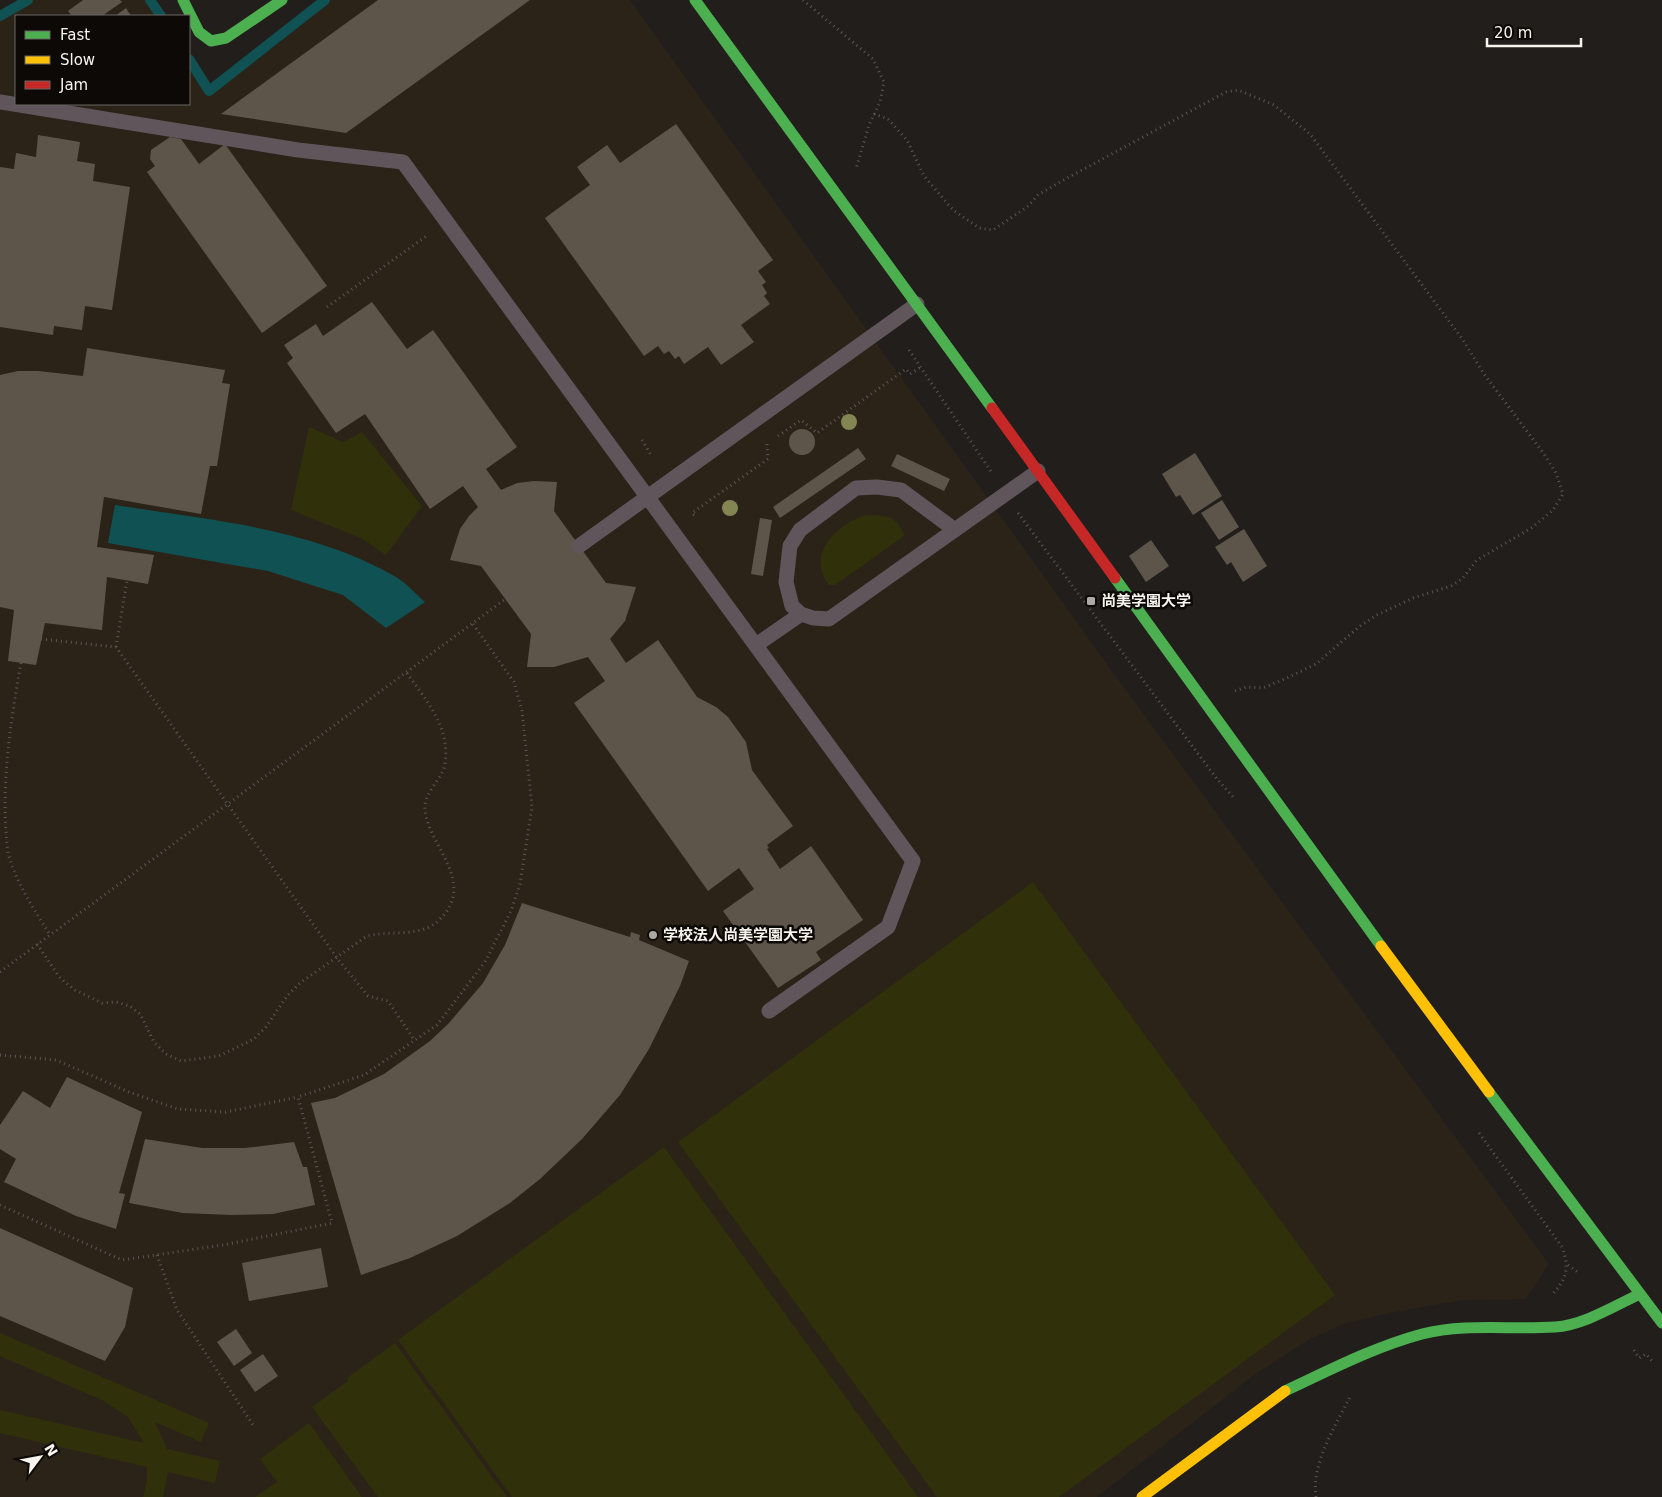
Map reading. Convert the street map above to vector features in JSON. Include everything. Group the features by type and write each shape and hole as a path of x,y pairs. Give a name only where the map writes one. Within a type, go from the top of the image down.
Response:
{"street":[{"path":"183,0 199,32 211,41 226,38 282,0"},
{"path":"695,0 1589,1228 1662,1322"},
{"path":"1142,1497 1280,1394 1372,1351 1423,1334 1467,1327 1557,1326 1590,1317 1640,1294"}],"lane":[{"path":"0,102 15,104"},
{"path":"19,105 298,150 403,162 650,496 913,861 888,927 769,1011"},
{"path":"578,546 917,304"},
{"path":"955,530 901,490 876,487 856,488 800,530 790,546 786,582 792,606 802,614 813,618 829,619 955,530 1038,471"},
{"path":"756,645 802,614"}],"path":[{"path":"803,0 873,59 884,82 880,102 874,114 844,203"},
{"path":"874,114 888,119 906,140 924,176 953,210 979,228 992,230 1060,182 1226,92 1238,90 1274,105 1310,134 1458,333 1484,374 1556,473 1563,494 1553,510 1534,527 1477,560 1462,579 1435,592 1413,598 1377,615 1360,626 1316,664 1263,688 1246,687 1233,691 1208,706"},
{"path":"327,307 447,221"},
{"path":"909,350 992,473"},
{"path":"696,518 692,513 768,460 766,444 801,420 817,433 906,369 910,374 921,367"},
{"path":"642,440 654,459"},
{"path":"1018,512 1217,779 1239,803"},
{"path":"0,972 578,546"},
{"path":"127,580 116,647 337,958 368,996 388,1001 415,1041"},
{"path":"0,1054 56,1060 129,1092 178,1109 226,1112 298,1098 364,1075 437,1025 485,962 512,911 520,884 532,807 522,711 514,682 472,624"},
{"path":"41,639 116,647"},
{"path":"21,662 2,761 3,808 8,853 22,888 50,935"},
{"path":"37,944 60,978 75,990 102,1003 116,1002 130,1006 140,1014 154,1042 166,1054 181,1061 219,1056 254,1039 266,1027 287,996 300,983 367,936 380,932 396,933 426,929 439,920 450,906 454,889 445,854 427,820 425,803 444,768 441,725 406,672"},
{"path":"0,1205 122,1260 223,1245 332,1223 298,1098"},
{"path":"1475,1128 1562,1247 1568,1265 1579,1273"},
{"path":"157,1255 177,1310 255,1428"},
{"path":"1548,1299 1561,1285 1568,1265"},
{"path":"1634,1350 1640,1358 1646,1354 1653,1362"},
{"path":"1316,1497 1315,1488 1323,1454 1352,1394"}],"shaded area":[{"name":"学校法人尚美学園大学","path":"35,0 145,0 155,15 15,15 15,105 190,105 190,70 207,97 279,43 330,0 630,0 1120,682 1549,1264 1526,1299 1463,1300 1394,1312 1346,1323 1308,1340 1253,1376 1097,1497 0,1497 0,20"},
{"path":"309,427 343,442 362,432 422,506 386,555 361,538 291,510"},
{"path":"866,515 879,515 890,518 899,524 904,536 835,585 829,585 823,573 821,562 828,542 845,525"},
{"path":"1033,882 1335,1295 1059,1497 937,1497 678,1142"},
{"path":"664,1147 918,1497 512,1497 398,1340"},
{"path":"0,1333 209,1423 201,1442 155,1422 167,1449 220,1461 215,1483 168,1472 163,1497 143,1497 147,1481 147,1467 0,1433 0,1410 144,1443 128,1417 102,1400 0,1356"},
{"path":"395,1343 507,1497 378,1497 312,1407 348,1381 347,1378"},
{"path":"309,1423 362,1497 255,1497 277,1482 260,1459"}],"water":[{"path":"115,505 259,528 330,547 364,560 396,577 425,602 386,628 343,595 268,571 108,543"}],"building":[{"path":"83,0 120,0 122,2 103,15 71,15 68,11"},
{"path":"378,0 530,0 346,133 221,114"},
{"path":"126,8 130,15 116,15"},
{"path":"676,124 773,260 758,271 766,282 762,285 767,293 764,296 770,304 741,325 754,342 721,365 708,347 684,364 679,356 675,359 669,351 664,354 658,346 644,356 545,218 590,185 577,167 607,145 620,163"},
{"path":"38,135 80,142 77,161 95,164 93,181 130,187 112,310 85,306 82,330 54,326 53,335 0,327 0,167 14,169 16,153 36,157"},
{"path":"170,137 181,139 199,164 225,144 327,286 262,333 147,172 155,166 150,159 151,150"},
{"path":"372,302 407,349 433,330 517,447 486,469 501,490 517,483 534,481 557,482 554,511 606,583 636,587 625,621 610,639 626,663 658,640 697,697 716,707 728,717 746,742 752,770 793,826 767,845 769,848 767,849 780,869 811,846 863,920 816,952 821,960 778,988 723,911 754,889 739,868 708,891 574,703 605,681 588,657 554,667 527,667 531,634 481,566 450,560 460,529 478,507 463,486 430,509 365,414 336,433 287,363 293,358 284,345 316,324 323,336"},
{"path":"87,348 225,370 222,383 230,384 217,466 210,466 201,514 104,497 97,547 154,555 148,584 107,577 102,630 45,623 36,665 8,661 14,610 0,607 0,375 18,371 38,371 83,376"},
{"path":"802,429 811,433 815,442 811,451 802,455 793,451 789,442 793,433"},
{"path":"858,448 866,459 780,518 773,507"},
{"path":"1195,453 1222,496 1193,515 1180,495 1176,497 1162,474"},
{"path":"897,454 950,479 944,491 891,466"},
{"path":"1222,500 1239,527 1219,540 1201,513"},
{"path":"760,518 772,520 763,576 751,574"},
{"path":"1244,529 1267,566 1243,582 1231,562 1227,565 1215,547"},
{"path":"1151,540 1169,566 1146,582 1129,556"},
{"path":"522,903 630,937 631,932 640,935 639,940 689,961 680,986 649,1049 620,1095 582,1139 540,1179 510,1203 457,1236 410,1258 361,1275 311,1103 335,1098 384,1074 430,1041 449,1023 483,983 505,945"},
{"path":"67,1077 142,1112 119,1193 125,1194 116,1229 76,1216 4,1182 16,1159 0,1149 0,1125 23,1091 50,1108"},
{"path":"145,1139 202,1148 245,1148 294,1142 303,1167 307,1167 315,1205 273,1214 231,1215 183,1213 129,1203"},
{"path":"0,1228 133,1288 125,1327 105,1361 0,1316"},
{"path":"321,1248 328,1287 249,1301 242,1263"},
{"path":"236,1329 252,1353 234,1366 217,1342"},
{"path":"263,1354 278,1376 255,1392 240,1370"}],"waterway":[{"path":"0,16 28,0"},
{"path":"150,0 160,15"},
{"path":"190,61 209,91 325,0"}],"traffic: fast":[{"path":"183,0 199,32 211,41 226,38 282,0"},
{"path":"695,0 992,408"},
{"path":"1115,578 1381,946"},
{"path":"1489,1092 1662,1323"},
{"path":"1285,1391 1369,1352 1422,1334 1455,1329 1538,1328 1577,1323 1640,1294"}],"traffic: slow":[{"path":"1381,946 1489,1092"},
{"path":"1142,1497 1285,1391"}],"traffic: jam":[{"path":"992,408 1115,578"}],"place":[{"name":"尚美学園大学","path":"1091,601"},
{"name":"学校法人尚美学園大学","path":"653,935"}]}
